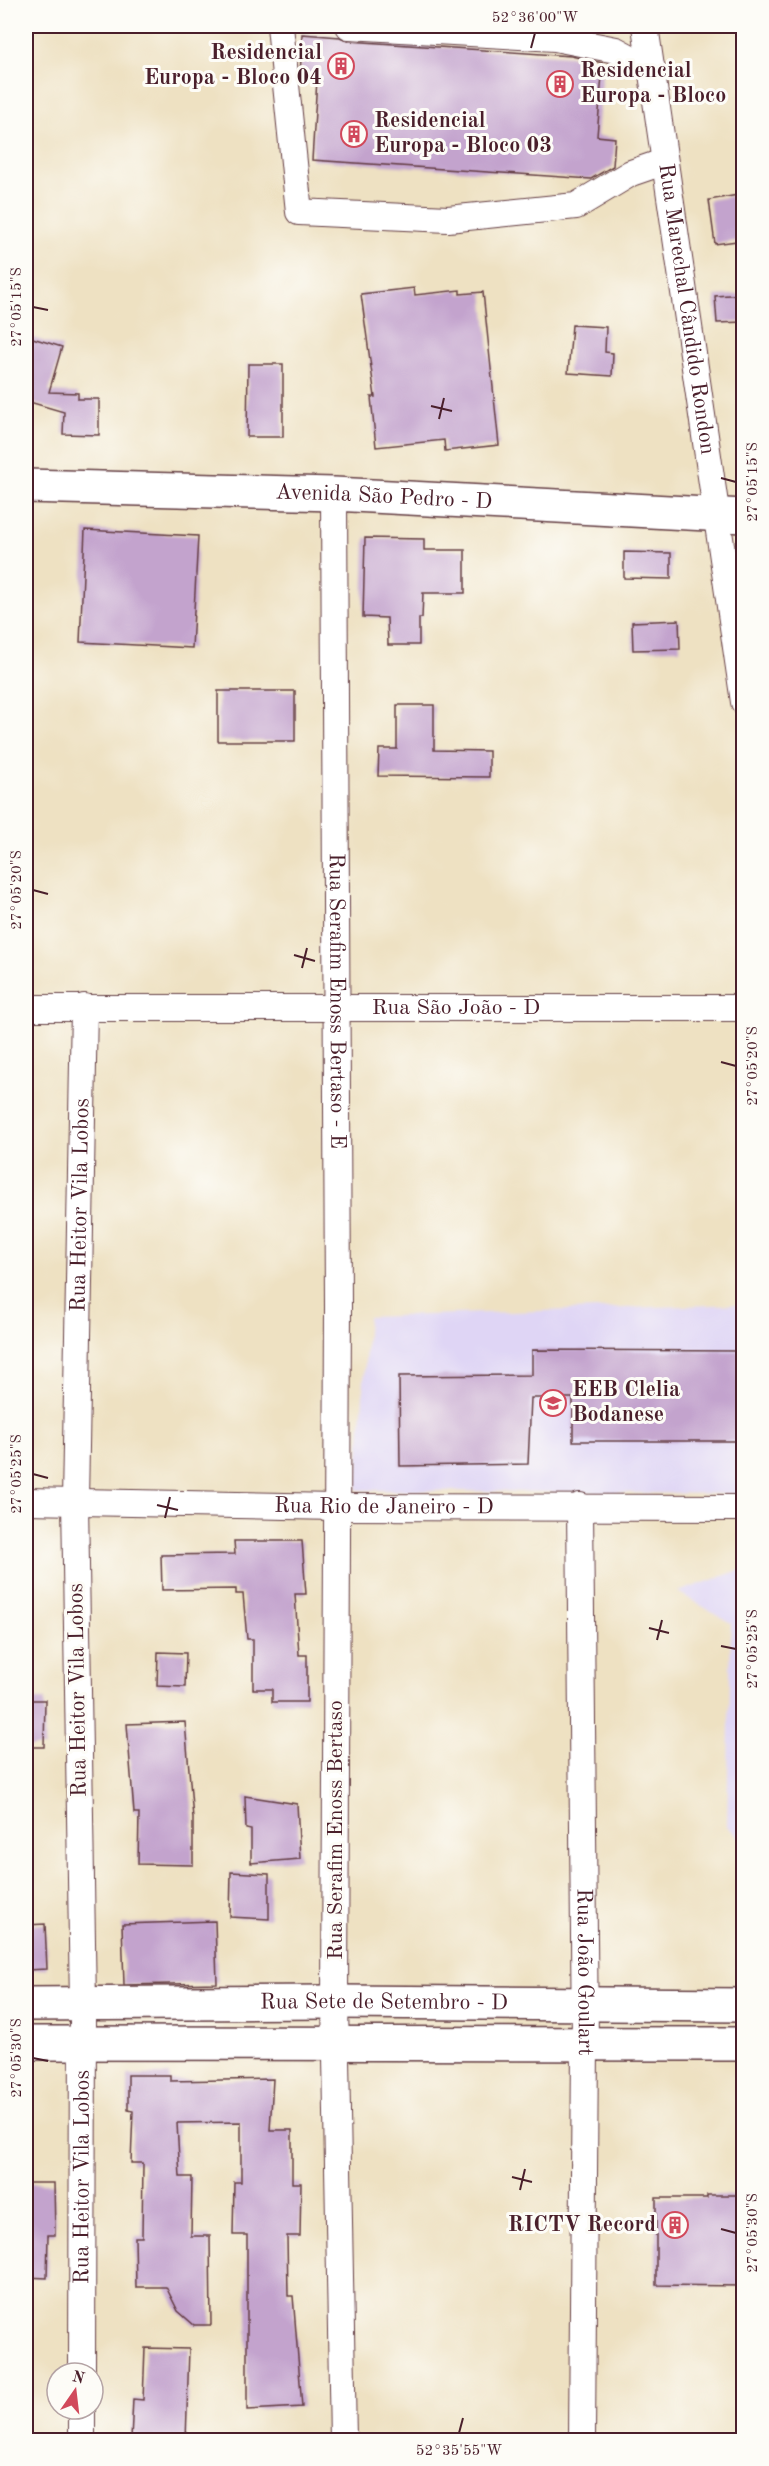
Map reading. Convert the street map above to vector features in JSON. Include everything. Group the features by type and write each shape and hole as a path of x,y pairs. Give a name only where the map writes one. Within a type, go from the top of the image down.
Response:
{"street":[{"path":"280,26 299,212 448,219 576,207 631,173 663,162"},
{"path":"350,26 555,38 616,50 653,70"},
{"name":"Rua Marechal Cândido Rondon","path":"645,26 653,70 663,162 731,515 744,702"},
{"name":"Avenida São Pedro - D","path":"26,486 334,494 731,515"},
{"name":"Rua Serafim Enoss Bertaso - E","path":"334,494 338,1008 336,1507"},
{"name":"Rua Heitor Vila Lobos","path":"82,2361 83,2006 75,1501 84,1007"},
{"name":"Rua São João - D","path":"26,1008 744,1008"},
{"name":"Rua Rio de Janeiro - D","path":"26,1501 336,1507 744,1508"},
{"name":"Rua João Goulart","path":"580,1506 585,2003 582,2440"},
{"name":"Rua Serafim Enoss Bertaso","path":"336,1507 335,2002 343,2440"},
{"name":"Rua Sete de Setembro - D","path":"26,2004 83,2006 335,2002 744,2005"},
{"name":"Rua Sete de Setembro - D","path":"26,2043 337,2046 744,2044"},
{"path":"82,2421 82,2440"}],"shaded area":[{"name":"EEB Clelia Bodanese","path":"743,1304 743,1494 357,1490 368,1317"},
{"path":"744,1569 743,1841 727,1827 731,1623 678,1592"}],"building":[{"path":"302,34 340,37 348,41 571,56 603,63 597,136 615,138 613,166 591,179 312,160 317,79 300,78"},
{"path":"744,194 744,240 715,244 709,200"},
{"path":"414,288 415,295 460,290 460,294 483,292 499,445 445,451 444,440 376,447 371,397 375,397 361,294"},
{"path":"744,294 744,322 717,323 715,296"},
{"path":"572,325 606,327 605,352 613,353 612,376 568,373"},
{"path":"26,336 62,347 49,392 78,393 78,399 99,399 99,435 63,434 64,412 26,401"},
{"path":"248,364 283,364 283,437 247,437"},
{"path":"85,530 198,536 192,648 80,642"},
{"path":"365,538 424,539 424,550 465,550 465,593 423,593 422,618 419,618 419,645 388,645 387,618 363,617"},
{"path":"624,552 671,553 671,579 624,578"},
{"path":"679,620 680,649 633,650 632,622"},
{"path":"218,691 295,691 295,741 218,741"},
{"path":"397,705 434,705 434,750 489,751 489,777 378,776 379,749 397,749"},
{"path":"532,1350 744,1351 744,1441 573,1441 573,1398 531,1398 528,1464 400,1466 399,1376 532,1375"},
{"path":"234,1541 302,1541 306,1594 295,1594 299,1655 307,1655 307,1702 272,1702 272,1689 253,1689 253,1639 247,1639 243,1594 236,1594 236,1589 162,1590 161,1555 235,1554"},
{"path":"158,1652 186,1653 185,1687 157,1686"},
{"path":"26,1700 45,1700 44,1747 26,1747"},
{"path":"185,1722 193,1818 193,1865 138,1864 139,1813 134,1813 127,1724"},
{"path":"245,1796 297,1804 300,1859 251,1863 251,1830 246,1829"},
{"path":"231,1872 269,1874 269,1919 230,1917"},
{"path":"215,1921 217,1983 124,1985 122,1924"},
{"path":"45,1924 47,1969 26,1970 26,1925"},
{"path":"128,2075 170,2075 170,2081 273,2079 270,2130 292,2130 292,2183 301,2183 300,2236 287,2236 288,2296 293,2296 302,2407 247,2410 247,2235 233,2235 234,2182 241,2182 241,2122 177,2123 180,2177 192,2177 191,2236 210,2236 211,2325 194,2325 178,2311 166,2287 136,2287 135,2237 142,2237 143,2163 131,2163 133,2111 128,2110"},
{"path":"26,2183 54,2183 55,2235 48,2235 47,2278 26,2277"},
{"name":"RICTV Record","path":"707,2195 744,2195 744,2286 656,2285 656,2198 707,2198"},
{"path":"145,2348 189,2349 186,2440 131,2439 133,2399 143,2400"}],"place":[{"name":"Residencial Europa - Bloco 04","path":"341,66"},
{"name":"Residencial Europa - Bloco","path":"560,84"},
{"name":"Residencial Europa - Bloco 03","path":"354,134"},
{"name":"EEB Clelia Bodanese","path":"553,1403"},
{"name":"RICTV Record","path":"675,2225"}]}
